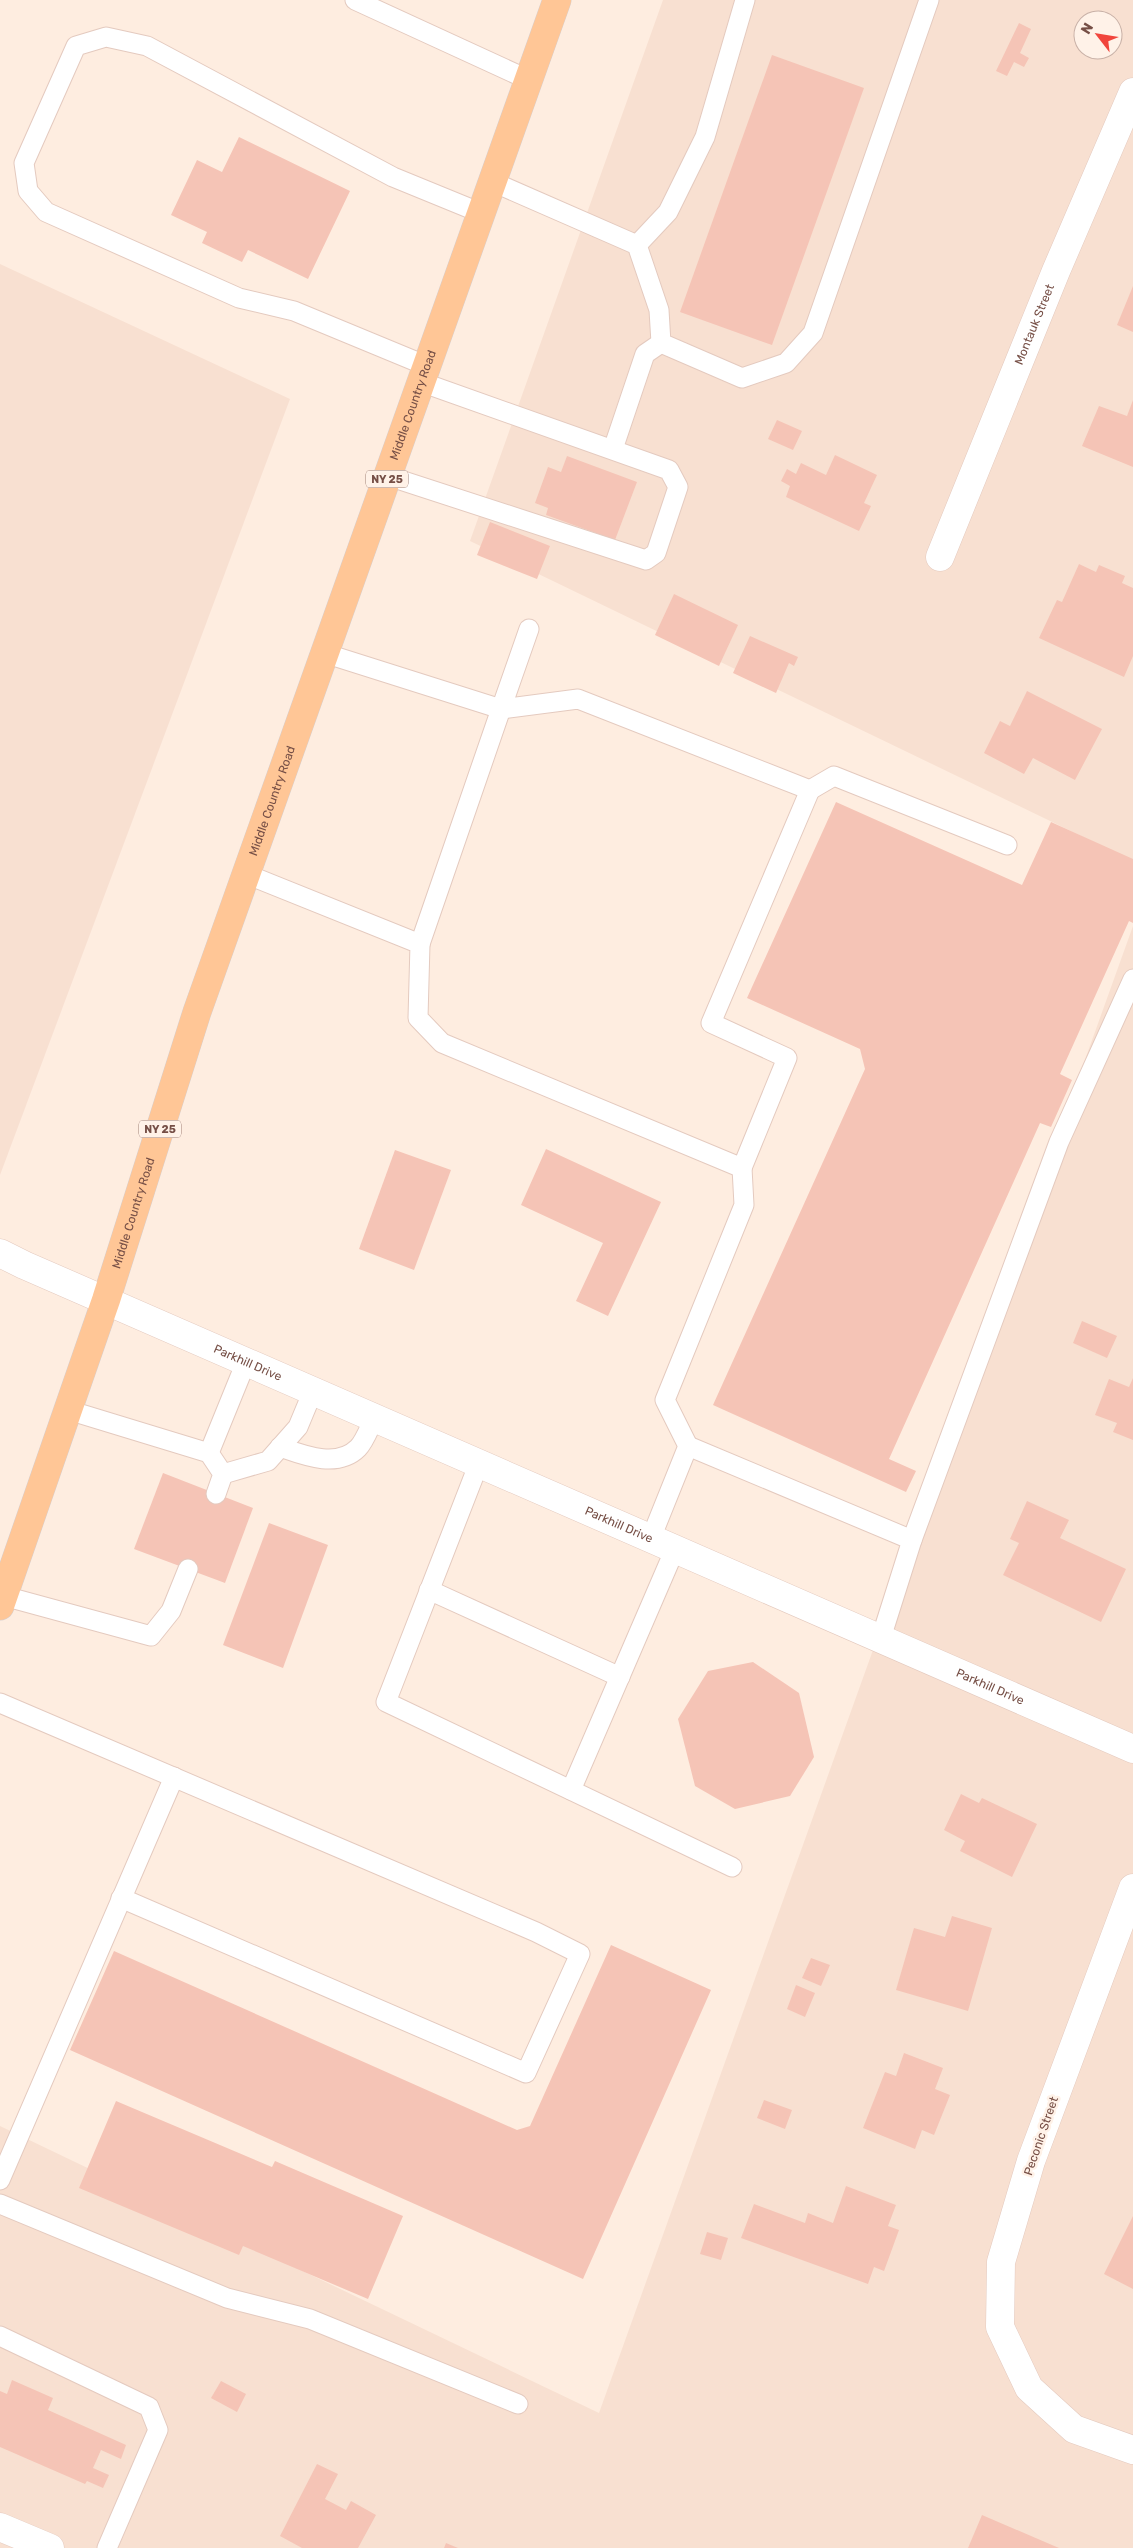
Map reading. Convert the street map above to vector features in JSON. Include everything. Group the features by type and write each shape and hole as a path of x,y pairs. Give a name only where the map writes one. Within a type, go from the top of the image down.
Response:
{"main road":[{"name":"Middle Country Road","path":"2,1601 106,1300 197,1012 557,0"}],"street":[{"name":"Montauk Street","path":"940,558 1056,271 1133,92"},
{"name":"Parkhill Drive","path":"0,1252 24,1265 1133,1749"},
{"name":"Peconic Street","path":"1133,1888 1031,2161 1001,2262 1000,2328 1029,2388 1074,2429 1133,2450"},
{"path":"0,2527 50,2548"}],"lane":[{"path":"637,245 668,212 705,137 745,0"},
{"path":"661,343 742,378 786,362 813,333 930,0"},
{"path":"367,2 529,80"},
{"path":"388,476 646,560 656,553 678,487 669,470 613,450 424,374 294,311 239,298 46,212 28,191 24,163 76,46 106,36 147,46 393,177 482,213"},
{"path":"493,182 637,245 659,310 661,343"},
{"path":"613,450 646,354 661,343"},
{"path":"529,629 420,944 418,1018 442,1043 742,1168"},
{"path":"324,653 501,709 578,699 810,790"},
{"path":"912,1540 688,1446 664,1400 744,1205 742,1168 787,1058 711,1023 810,790 834,776 1007,846"},
{"path":"246,874 420,944"},
{"path":"881,1638 912,1540 1058,1142 1133,979"},
{"path":"209,1453 246,1362"},
{"path":"223,1474 268,1461 298,1427 312,1391"},
{"path":"68,1410 209,1453 223,1474"},
{"path":"280,1447 324,1460 342,1456 358,1448 375,1417"},
{"path":"571,1790 620,1677 663,1544 688,1446"},
{"path":"479,1463 386,1702 732,1867"},
{"path":"216,1494 223,1474"},
{"path":"2,1601 151,1636 171,1611 188,1569"},
{"path":"430,1590 620,1677"},
{"path":"0,1703 536,1932 580,1954 526,2073 121,1898"},
{"path":"0,2180 174,1777"},
{"path":"0,2204 227,2298 310,2319 518,2404"},
{"path":"0,2336 149,2407 158,2430 107,2548"}],"shaded area":[{"path":"663,0 1133,0 1133,861 470,541"},
{"path":"0,264 290,399 0,1175"},
{"path":"1133,926 1133,2548 0,2548 0,2126 599,2413"}],"building":[{"path":"1019,23 1031,29 1020,53 1029,58 1024,67 1014,62 1007,76 996,71"},
{"path":"772,55 864,88 772,345 680,312"},
{"path":"239,137 350,191 308,279 248,250 242,262 202,243 207,232 171,215 197,160 222,172"},
{"path":"1133,286 1133,332 1117,325"},
{"path":"1133,400 1133,467 1082,446 1099,406 1127,416"},
{"path":"777,420 802,431 793,450 768,439"},
{"path":"835,455 877,475 864,503 871,506 859,531 786,497 790,486 781,481 787,469 796,474 801,463 826,475"},
{"path":"567,456 637,482 615,540 546,515 548,508 535,503 548,467 561,472"},
{"path":"490,522 550,546 537,579 477,555"},
{"path":"1079,564 1096,572 1099,565 1125,576 1122,583 1133,588 1133,656 1124,677 1039,638 1057,600 1062,602"},
{"path":"674,594 738,625 719,666 655,635"},
{"path":"750,636 798,657 794,666 789,663 776,693 733,673"},
{"path":"1027,691 1102,729 1075,780 1033,758 1024,774 984,753 1000,721 1010,726"},
{"path":"836,802 1022,885 1051,822 1133,859 1133,923 1129,921 1060,1074 1072,1080 1051,1127 1040,1123 889,1459 916,1471 906,1492 713,1405 865,1069 860,1049 747,998"},
{"path":"546,1149 661,1202 608,1316 576,1301 603,1243 521,1205"},
{"path":"395,1150 451,1170 414,1270 359,1249"},
{"path":"1082,1321 1117,1336 1107,1358 1073,1343"},
{"path":"1133,1378 1133,1440 1113,1432 1117,1423 1095,1415 1109,1379 1129,1387"},
{"path":"163,1473 253,1508 225,1583 134,1549"},
{"path":"1027,1501 1069,1520 1060,1538 1126,1569 1101,1622 1003,1575 1019,1543 1010,1539"},
{"path":"269,1523 328,1545 283,1668 223,1645"},
{"path":"753,1662 799,1693 814,1757 790,1796 735,1809 695,1786 678,1719 708,1671"},
{"path":"961,1794 979,1803 982,1798 1037,1824 1012,1877 960,1851 965,1841 944,1830"},
{"path":"952,1916 992,1928 968,2011 896,1990 914,1928 945,1937"},
{"path":"611,1945 711,1990 583,2279 70,2050 114,1951 517,2130 530,2126"},
{"path":"811,1958 830,1965 821,1986 802,1978"},
{"path":"796,1985 815,1993 805,2017 787,2009"},
{"path":"904,2053 943,2068 935,2089 950,2095 934,2135 922,2130 915,2149 863,2128 885,2072 896,2076"},
{"path":"764,2100 792,2110 785,2129 757,2118"},
{"path":"116,2101 272,2167 275,2161 403,2216 368,2299 243,2246 239,2255 79,2188"},
{"path":"846,2186 896,2205 888,2226 899,2230 884,2271 874,2267 868,2284 741,2238 754,2204 805,2223 808,2213 833,2223"},
{"path":"1133,2216 1133,2289 1104,2274"},
{"path":"707,2232 728,2238 721,2260 700,2254"},
{"path":"12,2380 53,2398 48,2410 126,2445 121,2459 101,2450 93,2468 109,2475 103,2488 87,2481 85,2484 0,2447 0,2391 7,2394"},
{"path":"221,2381 246,2394 237,2412 211,2398"},
{"path":"317,2464 338,2474 325,2499 346,2510 351,2501 376,2515 358,2548 302,2548 280,2536"},
{"path":"982,2515 1059,2548 968,2548"},
{"path":"446,2543 458,2548 444,2548"}]}
